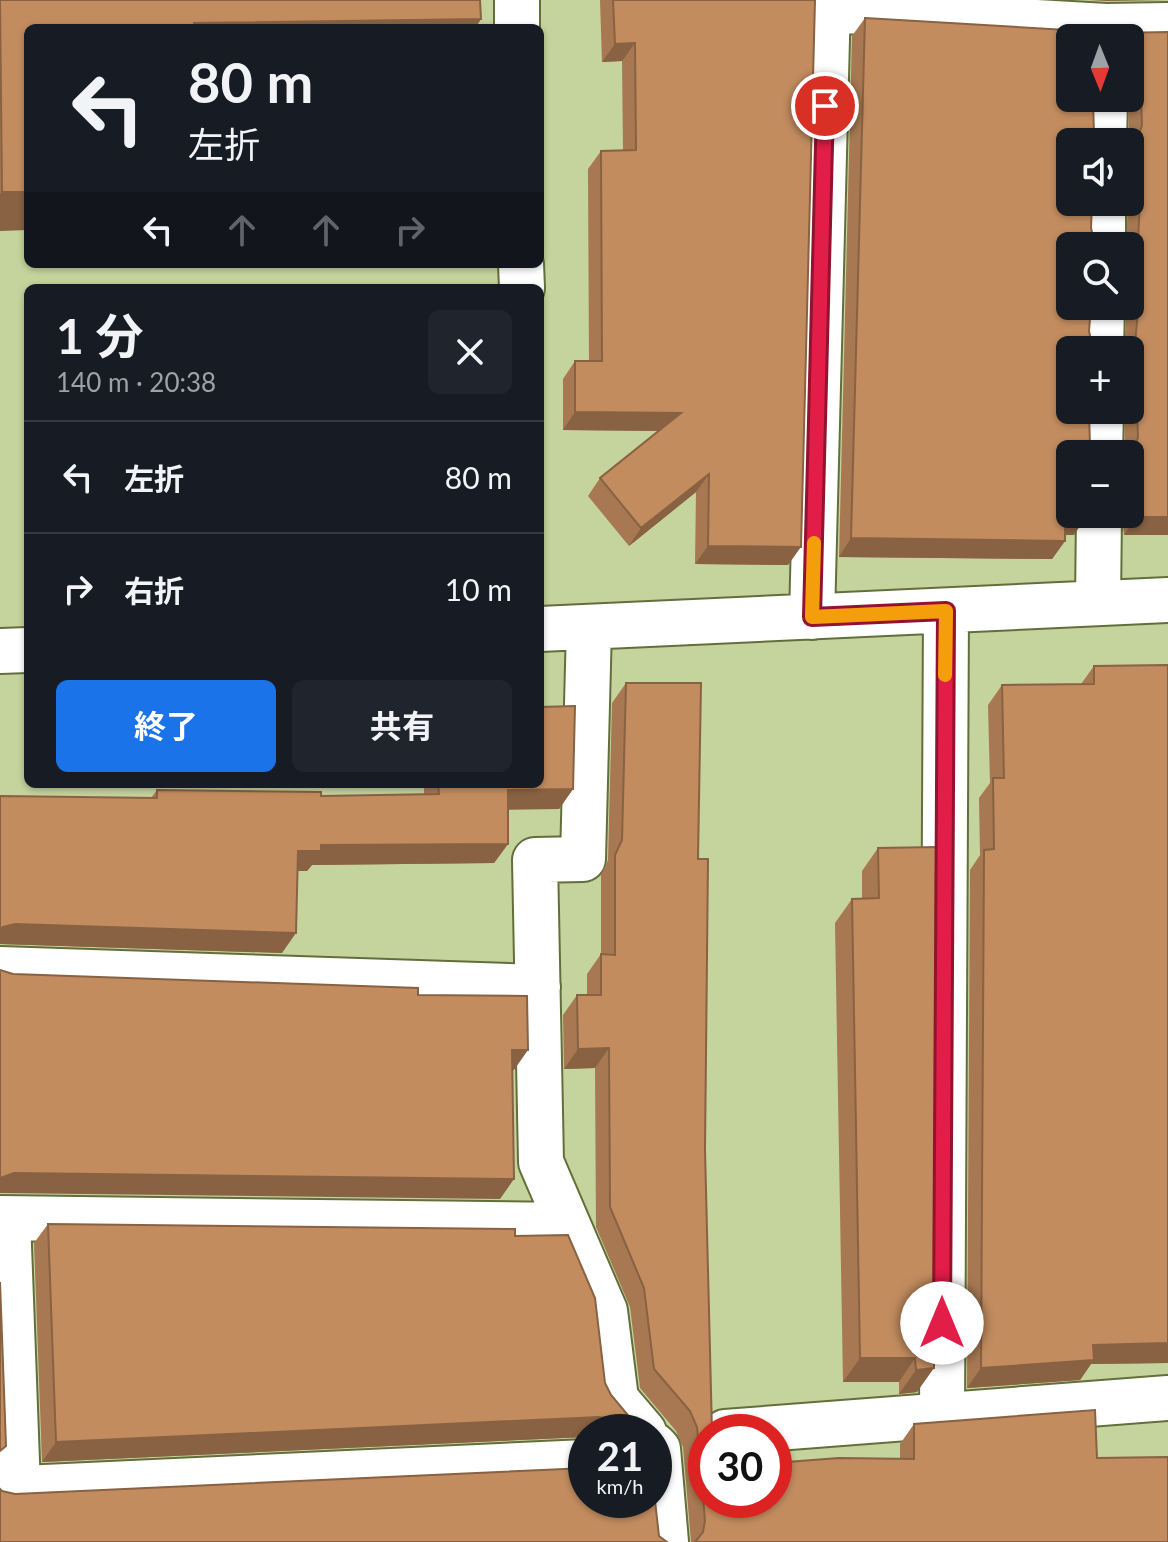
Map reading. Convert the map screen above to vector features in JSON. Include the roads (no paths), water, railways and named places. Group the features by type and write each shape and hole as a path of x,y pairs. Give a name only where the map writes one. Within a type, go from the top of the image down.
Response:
{"street":[{"path":"517,0 517,24"},
{"path":"812,617 828,5 1168,25"},
{"path":"1098,603 1099,528"},
{"path":"544,629 1168,600"},
{"path":"942,1415 946,611"},
{"path":"589,627 583,859 535,860 541,1162 605,1311 616,1399 628,1414"},
{"path":"0,651 24,650"},
{"path":"0,969 538,987"},
{"path":"567,1225 4,1218 9,1489 568,1463"},
{"path":"792,1427 1168,1398"},
{"path":"663,1518 666,1542"}]}
